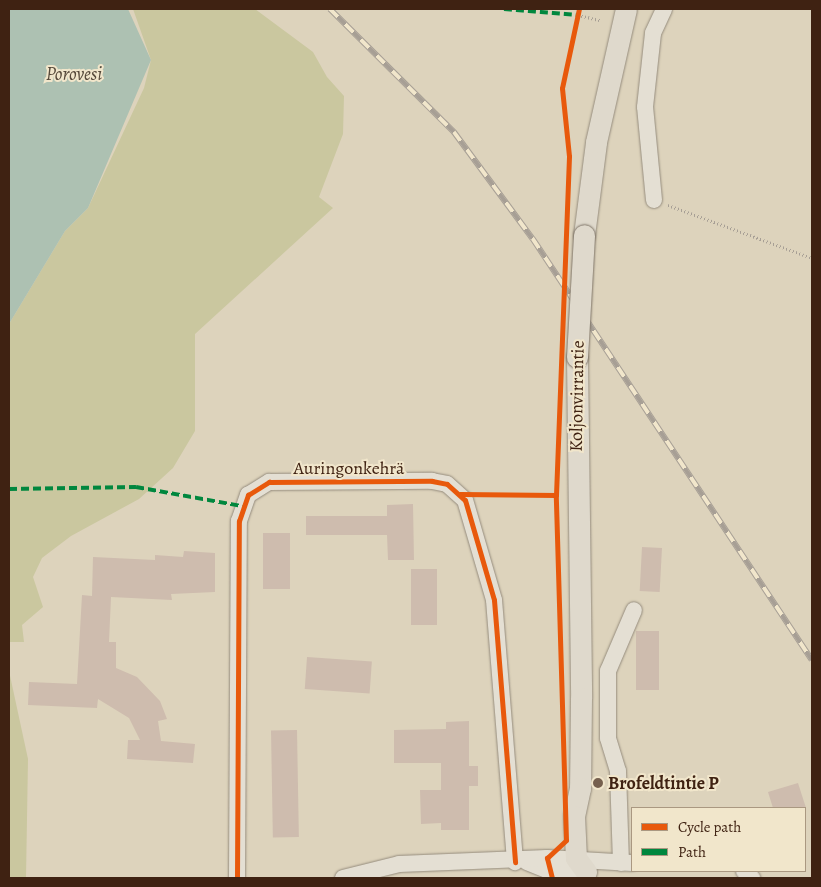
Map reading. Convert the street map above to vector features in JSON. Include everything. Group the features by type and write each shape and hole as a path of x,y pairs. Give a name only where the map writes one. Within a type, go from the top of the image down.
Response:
{"main road":[{"name":"Koljonvirrantie","path":"584,867 588,816 580,788 577,357 584,235 596,142 626,9"}],"street":[{"path":"654,200 645,107 653,33 664,9"},
{"name":"Auringonkehrä","path":"237,878 239,521 248,495 270,482 432,481 452,487 465,500 494,600 521,862"},
{"path":"343,878 374,868 425,871 521,862 549,871 627,863 618,771 608,738 608,671 634,610"}],"path":[{"path":"576,25 579,9"},
{"path":"578,16 600,20"},
{"path":"654,200 812,258"}],"shaded area":[{"path":"133,9 255,9 313,52 327,77 344,96 343,134 319,197 333,208 195,334 195,431 173,468 139,499 71,536 42,558 33,577 43,607 22,625 24,642 9,642 9,324 65,231 88,208 144,88 151,60"},
{"path":"9,671 28,759 26,878 9,878"}],"water":[{"name":"Porovesi","path":"9,9 128,9 151,60 88,208 65,231 9,324"}],"building":[{"path":"413,504 414,560 388,560 387,535 306,535 306,516 387,516 387,505"},
{"path":"263,533 290,533 290,589 263,589"},
{"path":"642,547 662,548 660,592 640,591"},
{"path":"184,551 215,553 215,592 171,594 172,600 111,597 109,642 116,642 116,668 137,677 160,701 167,719 158,721 161,741 195,744 193,763 127,759 128,740 140,740 129,718 98,699 97,708 28,705 29,682 77,684 82,595 92,596 93,557 155,560 155,555 183,557"},
{"path":"411,569 437,569 437,625 411,625"},
{"path":"636,631 659,631 659,690 636,690"},
{"path":"307,657 372,662 370,693 305,689"},
{"path":"469,721 469,766 478,766 478,786 469,786 469,830 441,830 441,823 421,824 420,790 441,790 441,763 394,763 394,730 446,729 446,722"},
{"path":"271,730 297,730 299,837 273,837"},
{"path":"798,783 806,807 773,807 768,792"}],"railway":[{"path":"330,9 454,132 533,239 812,660"}],"marked path":[{"path":"504,9 578,15"},
{"path":"9,489 136,487 242,506"}],"cycle path":[{"path":"552,878 547,858 566,840 556,495 569,156 562,88 579,9"},
{"path":"237,878 239,521 248,495 269,482 432,481 447,484 465,500 494,600 515,862"},
{"path":"460,494 556,495"}],"place":[{"name":"Brofeldtintie P","path":"598,783"}]}
